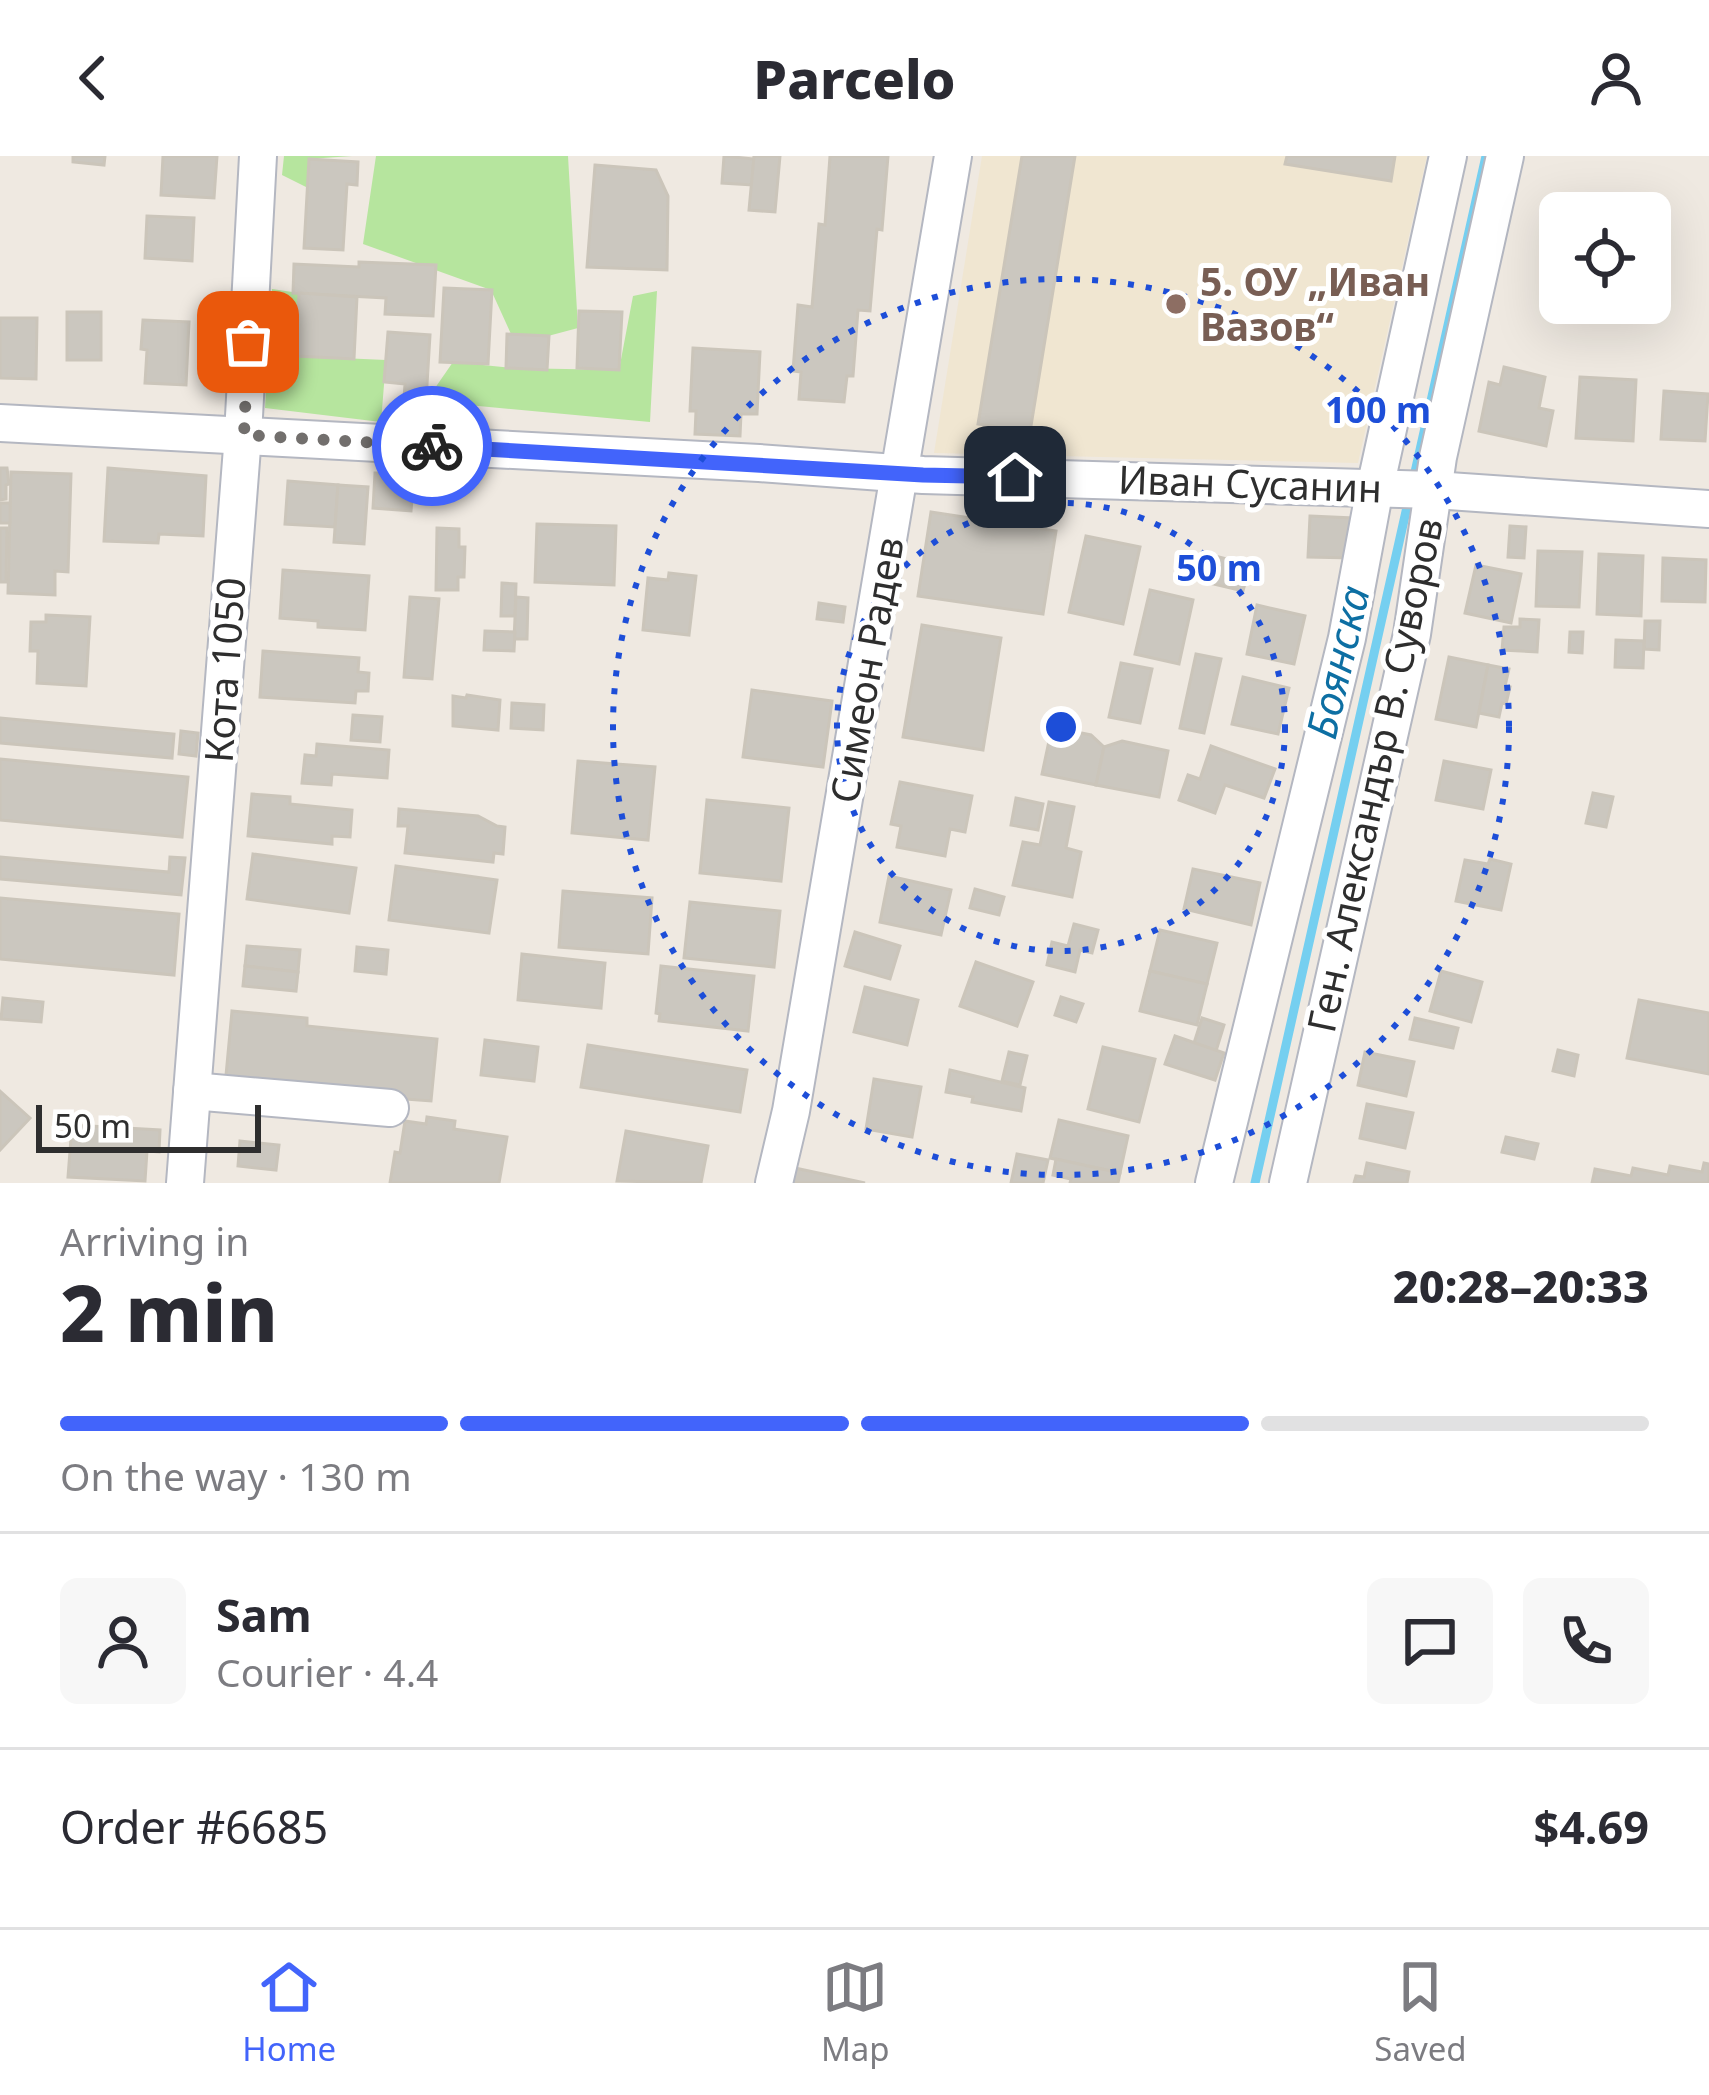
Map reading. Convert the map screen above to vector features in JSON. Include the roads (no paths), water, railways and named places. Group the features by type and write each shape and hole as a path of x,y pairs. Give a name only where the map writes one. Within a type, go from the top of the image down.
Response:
{"street":[{"name":"Кота 1050","path":"185,1183 244,435 258,156"},
{"name":"Симеон Радев","path":"774,1183 791,1111 953,156"},
{"name":"Ген. Александър В. Суворов","path":"1214,1183 1347,638 1448,156"},
{"name":"Ген. Александър В. Суворов","path":"1288,1183 1412,634 1438,457 1505,156"},
{"name":"Иван Сусанин","path":"0,423 901,473 1433,490 1709,509"},
{"path":"192,1091 390,1108"}],"waterway":[{"name":"Боянска","path":"1413,481 1486,156"},
{"name":"Боянска","path":"1255,1183 1409,498"}],"place":[{"name":"5. ОУ „Иван Вазов“","path":"1176,304"}]}
